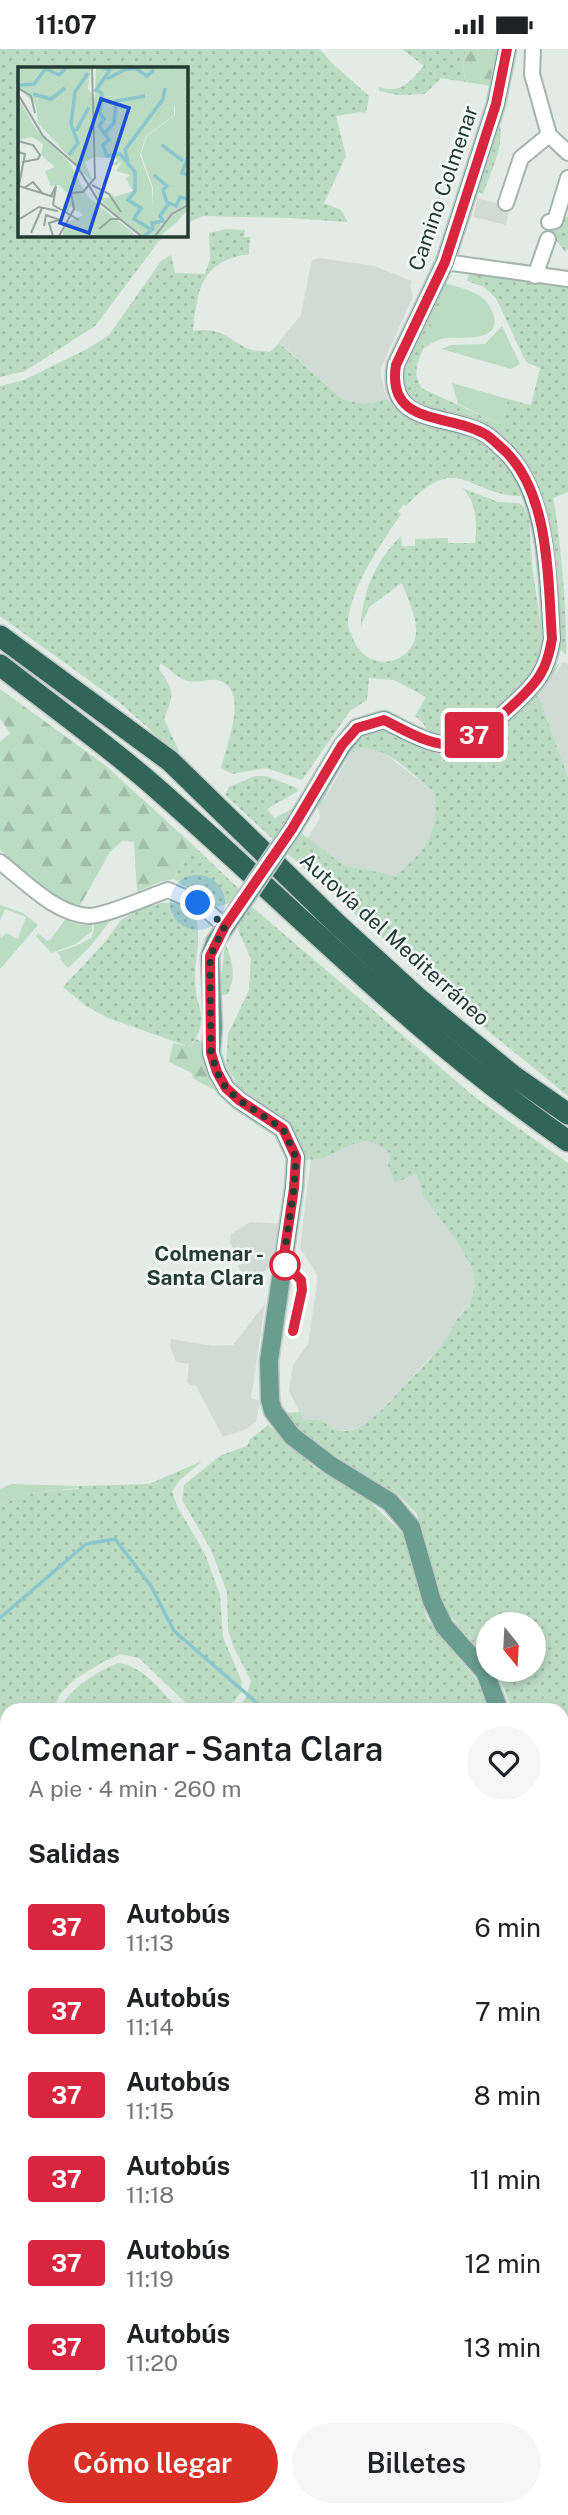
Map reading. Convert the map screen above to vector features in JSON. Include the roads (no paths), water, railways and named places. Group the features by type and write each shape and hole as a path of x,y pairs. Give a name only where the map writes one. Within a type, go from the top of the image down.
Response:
{"highway":[{"name":"Autovía del Mediterráneo","path":"0,635 170,761 336,923 419,999 512,1075 568,1114"},
{"path":"0,665 153,785 346,962 503,1095 568,1141"}],"main road":[{"name":"Camino Colmenar","path":"496,1703 485,1672 444,1626 432,1601 411,1527 390,1502 330,1465 292,1436 274,1411 270,1400 269,1361 296,1157 283,1129 239,1100 226,1088 217,1072 211,1053 210,956 225,926 292,829 342,745 357,728 384,720 423,738 442,743 461,743 488,726 525,693 540,676 549,654 552,639 543,534 534,501 521,471 506,452 484,434 432,419 404,404 397,392 394,378 396,365 445,262 496,104 506,49"}],"street":[{"path":"533,49 532,74 549,135 568,153"},
{"path":"506,203 521,158 549,135"},
{"path":"549,222 555,221 568,178"},
{"path":"535,276 548,239"},
{"path":"445,262 568,279"},
{"path":"0,862 58,907 74,913 92,916 168,890 198,903 225,926"}],"waterway":[{"path":"0,1618 86,1544 115,1539 151,1586 174,1631 257,1703"}],"place":[{"name":"Colmenar - Santa Clara","path":"285,1265"}]}
